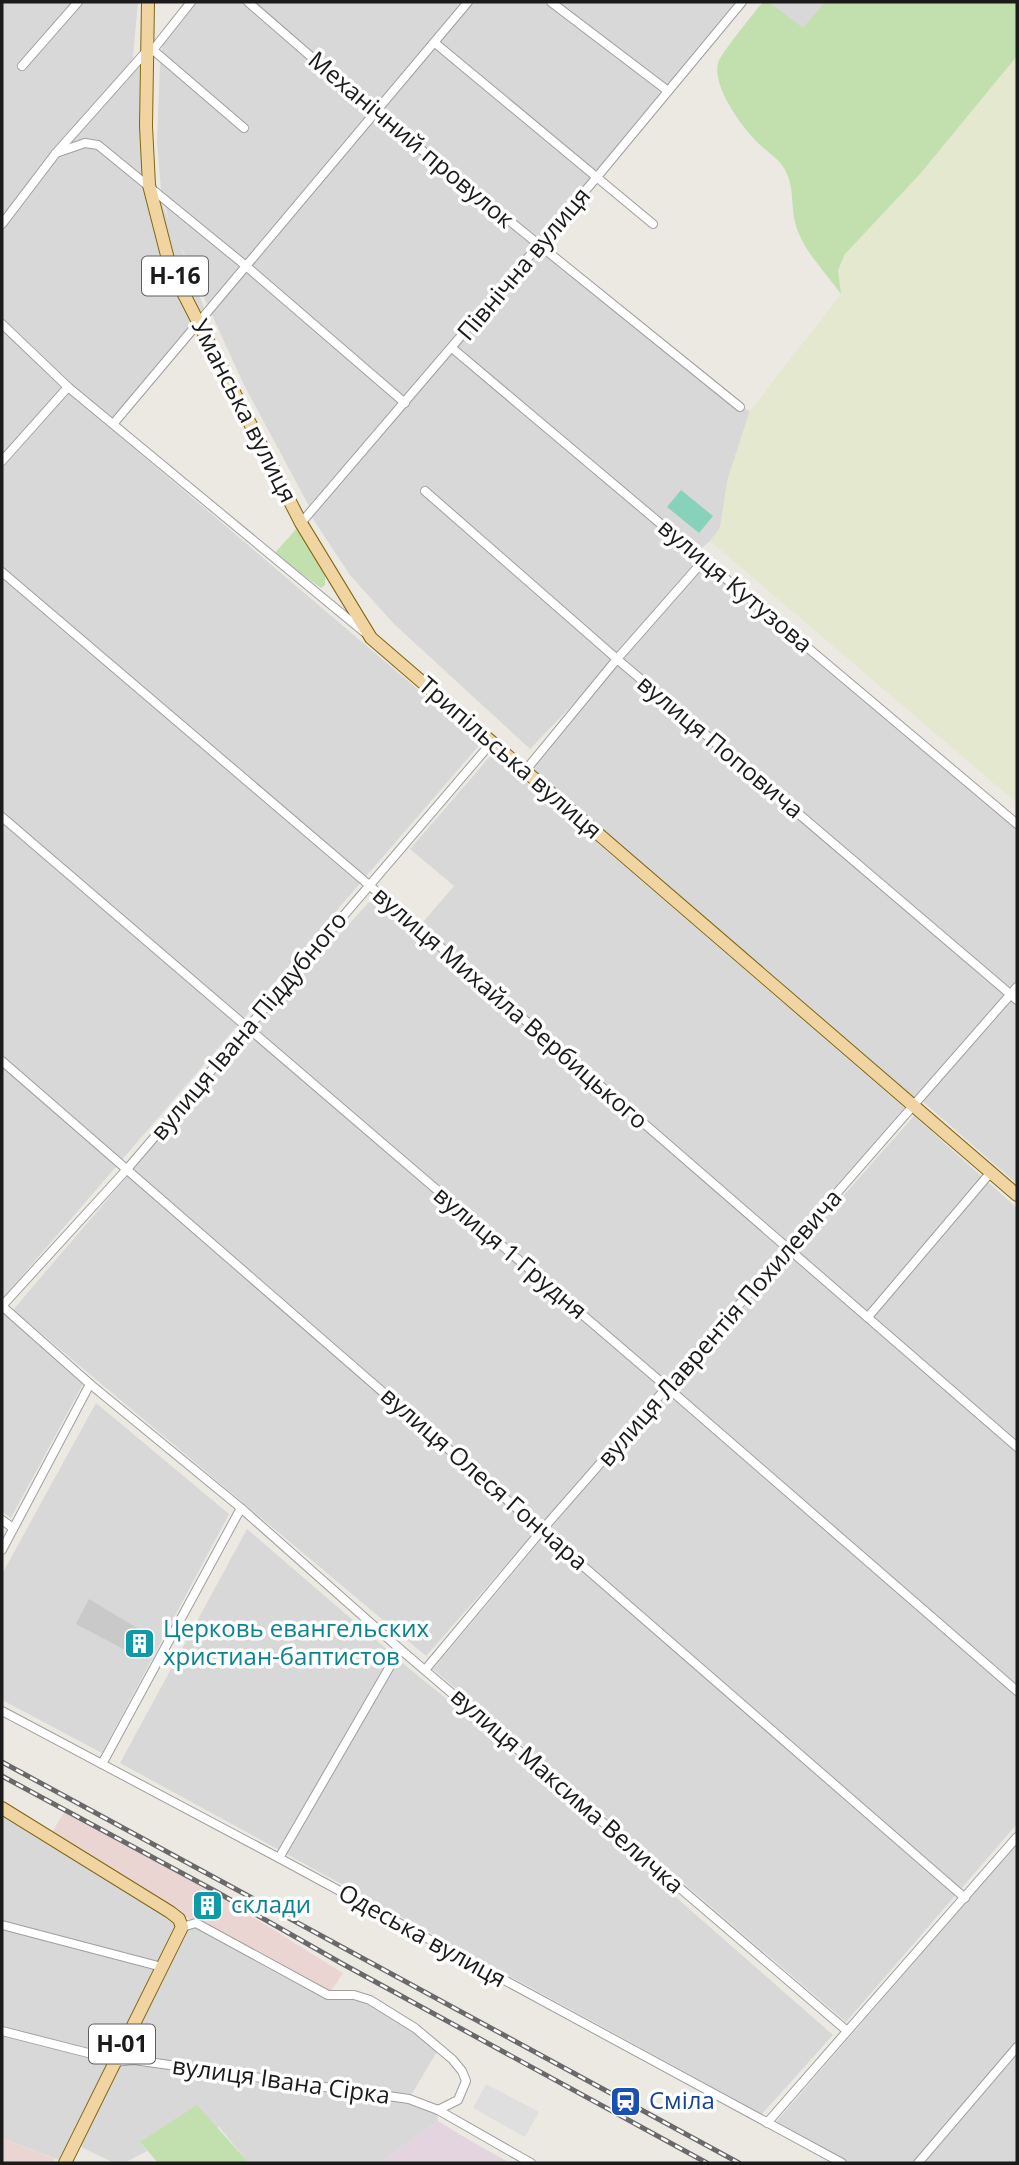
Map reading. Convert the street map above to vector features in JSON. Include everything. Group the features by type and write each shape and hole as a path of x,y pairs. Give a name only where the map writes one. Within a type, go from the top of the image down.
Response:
{"main road":[{"name":"Уманська вулиця","path":"148,2 150,51 146,126 149,185 170,267 301,523 371,638"},
{"name":"Трипільська вулиця","path":"371,638 1017,1195"},
{"path":"2,1808 170,1912 179,1919 182,1927"},
{"name":"Н-01","path":"65,2163 182,1927"}],"street":[{"path":"22,66 78,2"},
{"path":"2,224 56,153 191,2"},
{"name":"Механічний провулок","path":"248,2 376,113 740,407"},
{"path":"114,423 468,2"},
{"path":"551,2 668,91"},
{"name":"Північна вулиця","path":"301,523 597,177 742,2"},
{"path":"435,43 653,224"},
{"path":"150,51 244,128"},
{"path":"56,153 85,143 98,145 246,266 405,403"},
{"name":"Трипільська вулиця","path":"2,324 68,387 371,638"},
{"name":"вулиця Кутузова","path":"452,348 1017,824"},
{"path":"2,461 68,387"},
{"name":"вулиця Поповича","path":"425,491 617,659 1015,994"},
{"path":"524,771 704,560"},
{"name":"вулиця Михайла Вербицького","path":"2,572 369,885 1017,1447"},
{"name":"вулиця Івана Піддубного","path":"2,1306 128,1168 492,742"},
{"name":"вулиця 1 Грудня","path":"2,817 1017,1691"},
{"name":"вулиця Лаврентія Похилевича","path":"425,1670 542,1530 1015,994"},
{"name":"вулиця Олеся Гончара","path":"2,1060 965,1898"},
{"path":"868,1317 991,1172"},
{"name":"вулиця Максима Величка","path":"2,1306 90,1384 241,1508 400,1649 846,2030"},
{"path":"2,1550 90,1384"},
{"path":"103,1764 241,1508"},
{"path":"2,1520 13,1528"},
{"path":"279,1858 400,1649"},
{"name":"Одеська вулиця","path":"2,1711 842,2163"},
{"path":"767,2123 1017,1838"},
{"path":"182,1927 196,1923 328,1995 354,1995 370,2000 415,2028 452,2059 466,2081 458,2100 438,2110"},
{"path":"2,1925 162,1967"},
{"name":"вулиця Івана Сірка","path":"2,2031 100,2056 113,2062 134,2060 409,2099 438,2110 531,2163"},
{"path":"918,2163 1017,2047"}],"shaded area":[{"path":"2,2 138,2 132,68 147,67 149,185 158,193 169,221 161,190 157,142 160,64 163,41 195,2 738,2 522,260 309,506 244,385 180,245 206,313 114,423 68,387 2,461"},
{"path":"769,2 825,2 803,29"},
{"path":"538,246 740,407 750,411 728,478 720,528 696,553 1017,824 1017,1184 921,1100 916,1106 525,771 607,669 530,749 394,624 350,575 311,516"},
{"path":"69,393 481,743 2,1299 2,469"},
{"path":"493,753 906,1109 426,1656 13,1310 246,1037 371,900 412,935 454,886 410,849"},
{"path":"914,1116 1017,1208 1017,1824 846,2022 433,1669 586,1486"},
{"path":"2,1312 83,1384 11,1518 2,1511"},
{"path":"96,1403 229,1514 102,1753 2,1700 2,1574"},
{"path":"247,1529 500,1743 833,2035 762,2114 120,1763"},
{"name":"Церковь евангельских христиан-баптистов","path":"89,1599 155,1639 144,1660 76,1624"},
{"path":"2,1808 179,1920 162,1966 2,1924"},
{"path":"64,1812 216,1894 343,1973 329,1994 197,1922 171,1911 50,1836"},
{"path":"1017,1844 1017,2163 851,2163 776,2122"},
{"path":"196,1925 328,1996 354,1996 414,2029 438,2050 410,2097 114,2062 183,1927"},
{"path":"2,1927 161,1968 112,2061 2,2030"},
{"path":"2,2032 112,2063 64,2162 2,2138"},
{"path":"133,2062 409,2100 437,2111 438,2121 379,2163 249,2163 219,2127 140,2142 147,2151 124,2163 114,2163 75,2144 114,2064"},
{"path":"486,2084 539,2112 525,2137 473,2108"},
{"path":"438,2121 464,2137 510,2163 379,2163"},
{"path":"2,2138 55,2159 52,2163 2,2163"}],"green space":[{"path":"763,2 769,2 803,28 825,2 1017,2 1017,56 920,174 845,254 838,270 841,294 798,232 791,186 784,169 744,127 719,83 717,73 720,58"},
{"path":"1017,56 1017,803 710,541 720,528 728,478 750,411 841,294 838,270 845,254 920,174"},
{"path":"681,490 713,516 699,533 667,507"},
{"path":"298,527 325,576 325,585 321,588 274,554"},
{"path":"197,2105 249,2163 158,2163 140,2142"}],"railway":[{"path":"2,1762 739,2163"},
{"path":"2,1776 707,2163"}],"place":[{"name":"Церковь евангельских христиан-баптистов","path":"140,1643"},
{"name":"склади","path":"208,1905"},
{"name":"Сміла","path":"626,2101"}]}
